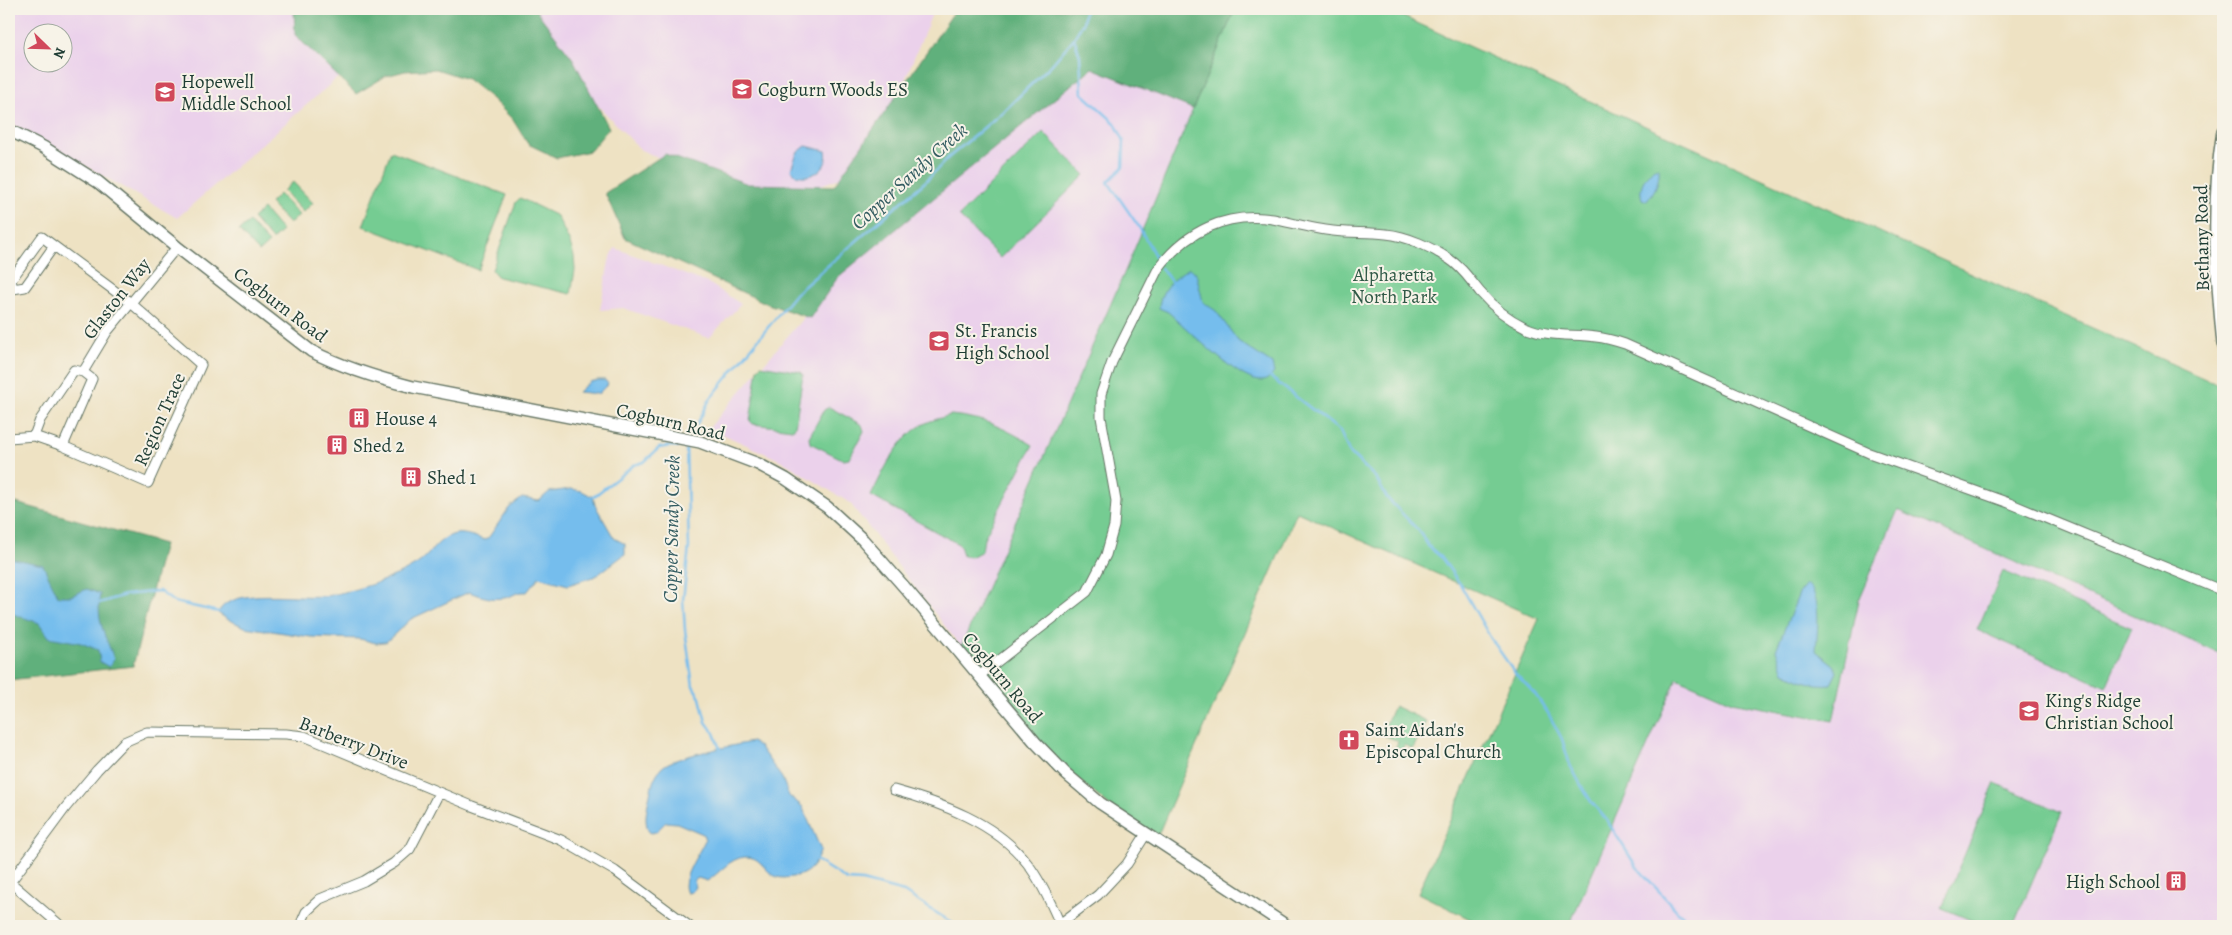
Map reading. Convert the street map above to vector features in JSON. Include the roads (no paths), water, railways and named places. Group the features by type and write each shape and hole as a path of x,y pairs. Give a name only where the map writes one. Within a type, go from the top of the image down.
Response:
{"street":[{"name":"Cogburn Road","path":"9,130 43,147 98,182 177,247 311,351 352,370 413,387 700,442 736,454 786,479 826,507 863,540 1035,742 1087,793 1287,926"},
{"name":"Bethany Road","path":"2223,131 2218,161 2215,218 2217,278 2223,344"},
{"path":"979,676 1087,592 1106,555 1114,526 1116,502 1101,417 1101,394 1106,373 1158,269 1166,258 1201,229 1223,221 1248,218 1273,219 1321,230 1387,234 1410,240 1449,258 1459,266 1481,293 1498,309 1526,327 1553,335 1595,337 1625,344 1869,453 2009,504 2223,591"},
{"name":"Region Trace","path":"9,438 34,436 63,446 148,484 201,365 131,302 42,237 11,280 11,292"},
{"path":"11,292 25,288 54,246"},
{"name":"Glaston Way","path":"34,436 40,420 74,370 83,372 107,332 177,247"},
{"path":"63,446 92,379 83,372"},
{"name":"Barberry Drive","path":"9,883 53,824 97,770 124,742 147,732 252,732 304,736 439,793 561,840 615,871 689,926"},
{"path":"894,790 918,796 956,812 1005,842 1027,863 1040,883 1059,925 1098,896 1127,864 1146,834"},
{"path":"300,926 306,912 320,899 364,881 404,855 410,849 439,793"},
{"path":"9,883 61,926"}],"water":[{"path":"806,146 826,151 825,163 814,174 808,176 796,175 791,169 797,153"},
{"path":"1654,168 1659,168 1658,182 1647,201 1642,199 1641,190 1645,178"},
{"path":"1189,268 1196,273 1203,302 1216,311 1238,341 1272,364 1274,373 1268,379 1261,381 1251,379 1240,373 1227,364 1168,312 1159,308 1165,289 1178,275"},
{"path":"605,380 608,384 598,394 578,392 589,382"},
{"path":"571,489 582,491 593,497 595,505 614,538 625,544 625,554 596,576 568,585 539,577 527,592 520,592 504,598 490,598 469,592 411,619 386,642 376,643 360,639 311,637 245,627 218,613 225,604 252,596 331,595 376,583 397,575 417,564 446,537 464,534 485,540 509,508 522,498 539,501 549,492"},
{"path":"9,558 43,565 58,596 71,596 87,589 100,594 100,620 114,659 109,667 100,662 98,650 81,643 49,637 39,623 13,614 9,608"},
{"path":"1806,584 1815,596 1817,605 1816,651 1834,665 1837,672 1831,684 1812,683 1784,672 1776,650 1800,591"},
{"path":"752,742 759,746 782,778 789,796 802,806 821,850 811,868 798,876 778,877 773,875 758,861 745,857 730,863 707,881 698,878 694,881 696,887 692,892 687,893 685,888 688,874 705,840 703,834 677,823 666,822 656,832 650,833 646,822 646,815 655,777 665,765 682,758"}],"waterway":[{"name":"Copper Sandy Creek","path":"691,436 710,399 795,294 926,181 948,158 1006,109 1053,63 1074,38 1083,23 1085,9"},
{"path":"1074,38 1080,56 1082,93 1115,123 1124,141 1123,167 1108,182 1139,227 1159,263"},
{"path":"1161,268 1173,284"},
{"path":"1269,376 1340,431 1349,452 1376,478 1387,498 1420,532 1429,547 1441,557 1460,584 1490,637 1515,673 1535,694 1548,713 1562,739 1570,765 1592,803 1606,819 1636,866 1679,913 1698,926"},
{"name":"Copper Sandy Creek","path":"688,444 686,447 689,547 683,600 685,630 693,686 700,698 706,722 714,733 721,752"},
{"path":"593,497 634,465 644,462 659,448 670,446 686,447"},
{"path":"99,603 125,595 159,591 174,602 219,612"},
{"name":"Copper Sandy Creek","path":"814,859 847,880 862,881 904,892 957,926"}],"place":[{"name":"Cogburn Woods ES","path":"742,89"},
{"name":"Hopewell Middle School","path":"165,92"},
{"name":"St. Francis High School","path":"939,341"},
{"name":"House 4","path":"359,418"},
{"name":"Shed 2","path":"337,445"},
{"name":"Shed 1","path":"411,477"},
{"name":"King's Ridge Christian School","path":"2029,711"},
{"name":"Saint Aidan's Episcopal Church","path":"1349,740"},
{"name":"High School","path":"2176,881"}],"park label":[{"name":"Alpharetta North Park","path":"1394,285"}]}
